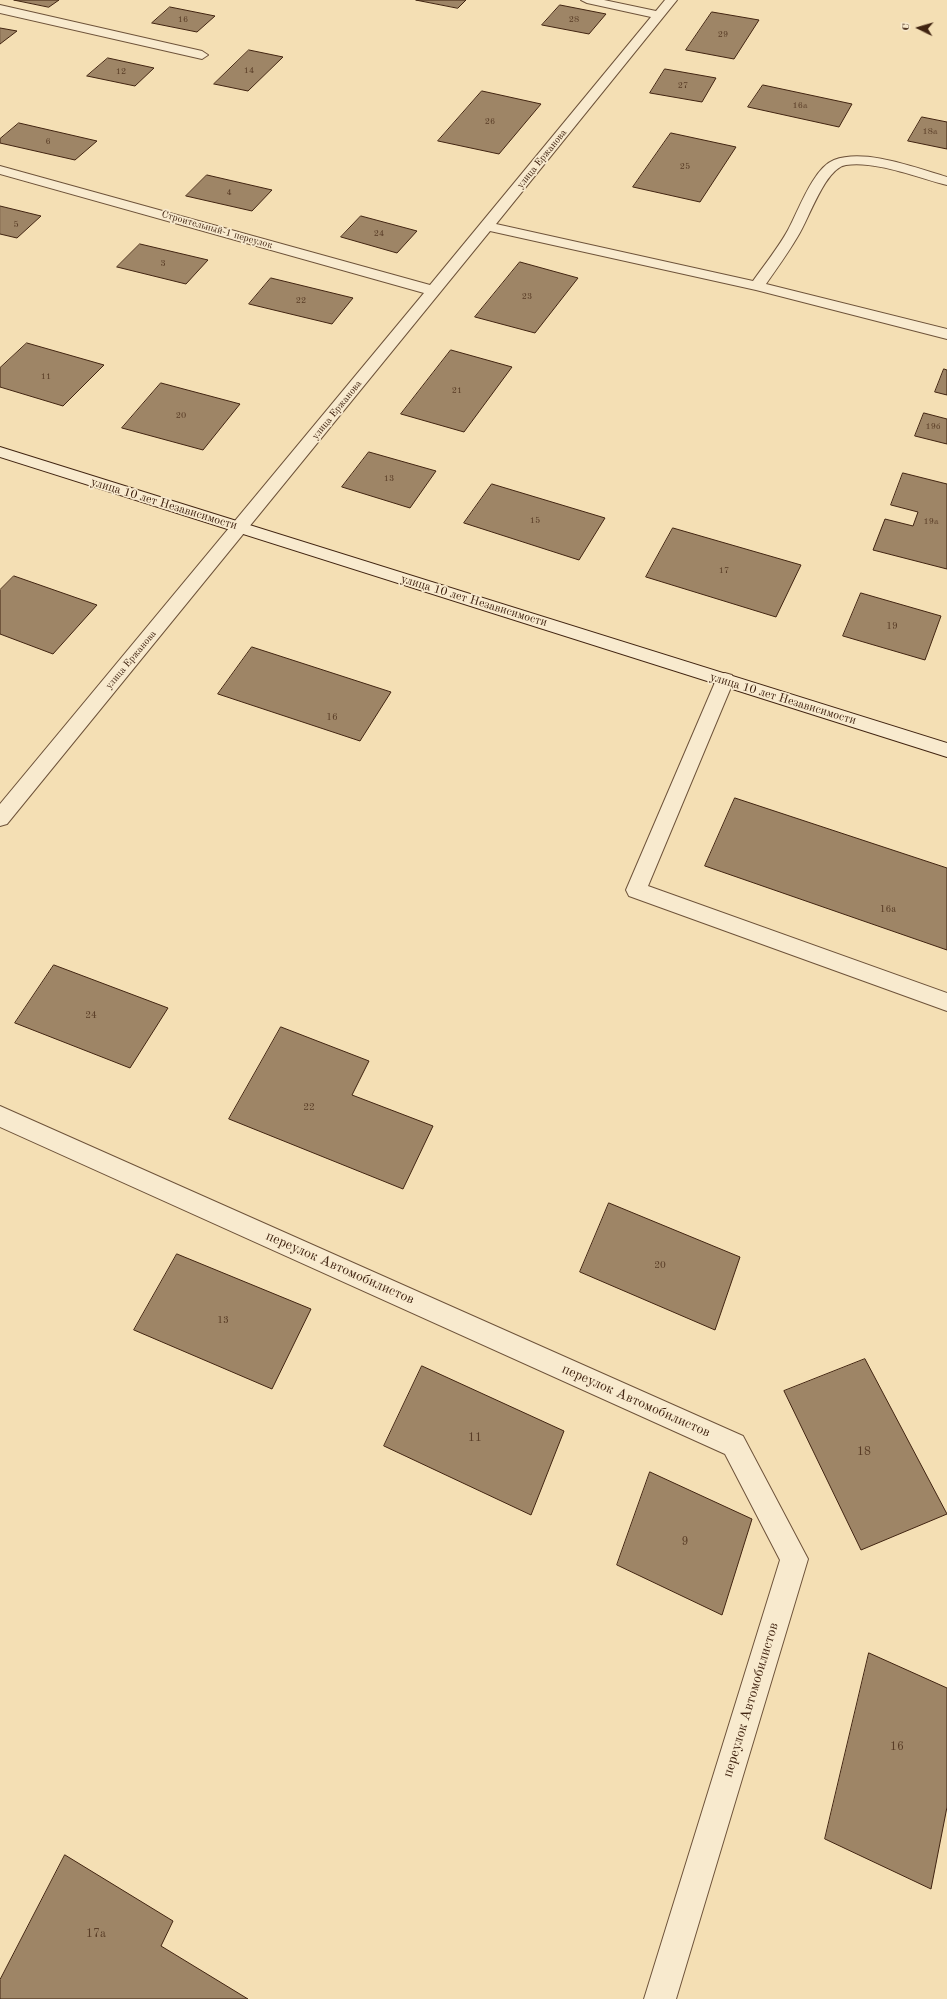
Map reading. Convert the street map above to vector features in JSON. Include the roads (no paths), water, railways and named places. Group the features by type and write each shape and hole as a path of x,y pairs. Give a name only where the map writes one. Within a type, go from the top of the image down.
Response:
{"street":[{"path":"587,0 659,15"},
{"name":"улица Ержанова","path":"0,818 240,528 671,0"},
{"path":"0,10 202,55"},
{"path":"757,286 794,231 819,182 836,163 850,160 887,165 947,181"},
{"name":"Строительный-1 переулок","path":"0,170 434,291"},
{"path":"487,226 757,286 947,334"},
{"name":"улица 10 лет Независимости","path":"0,452 947,750"},
{"path":"725,680 636,890 947,1002"},
{"name":"переулок Автомобилистов","path":"0,1116 734,1445 794,1559 660,1999"}]}
